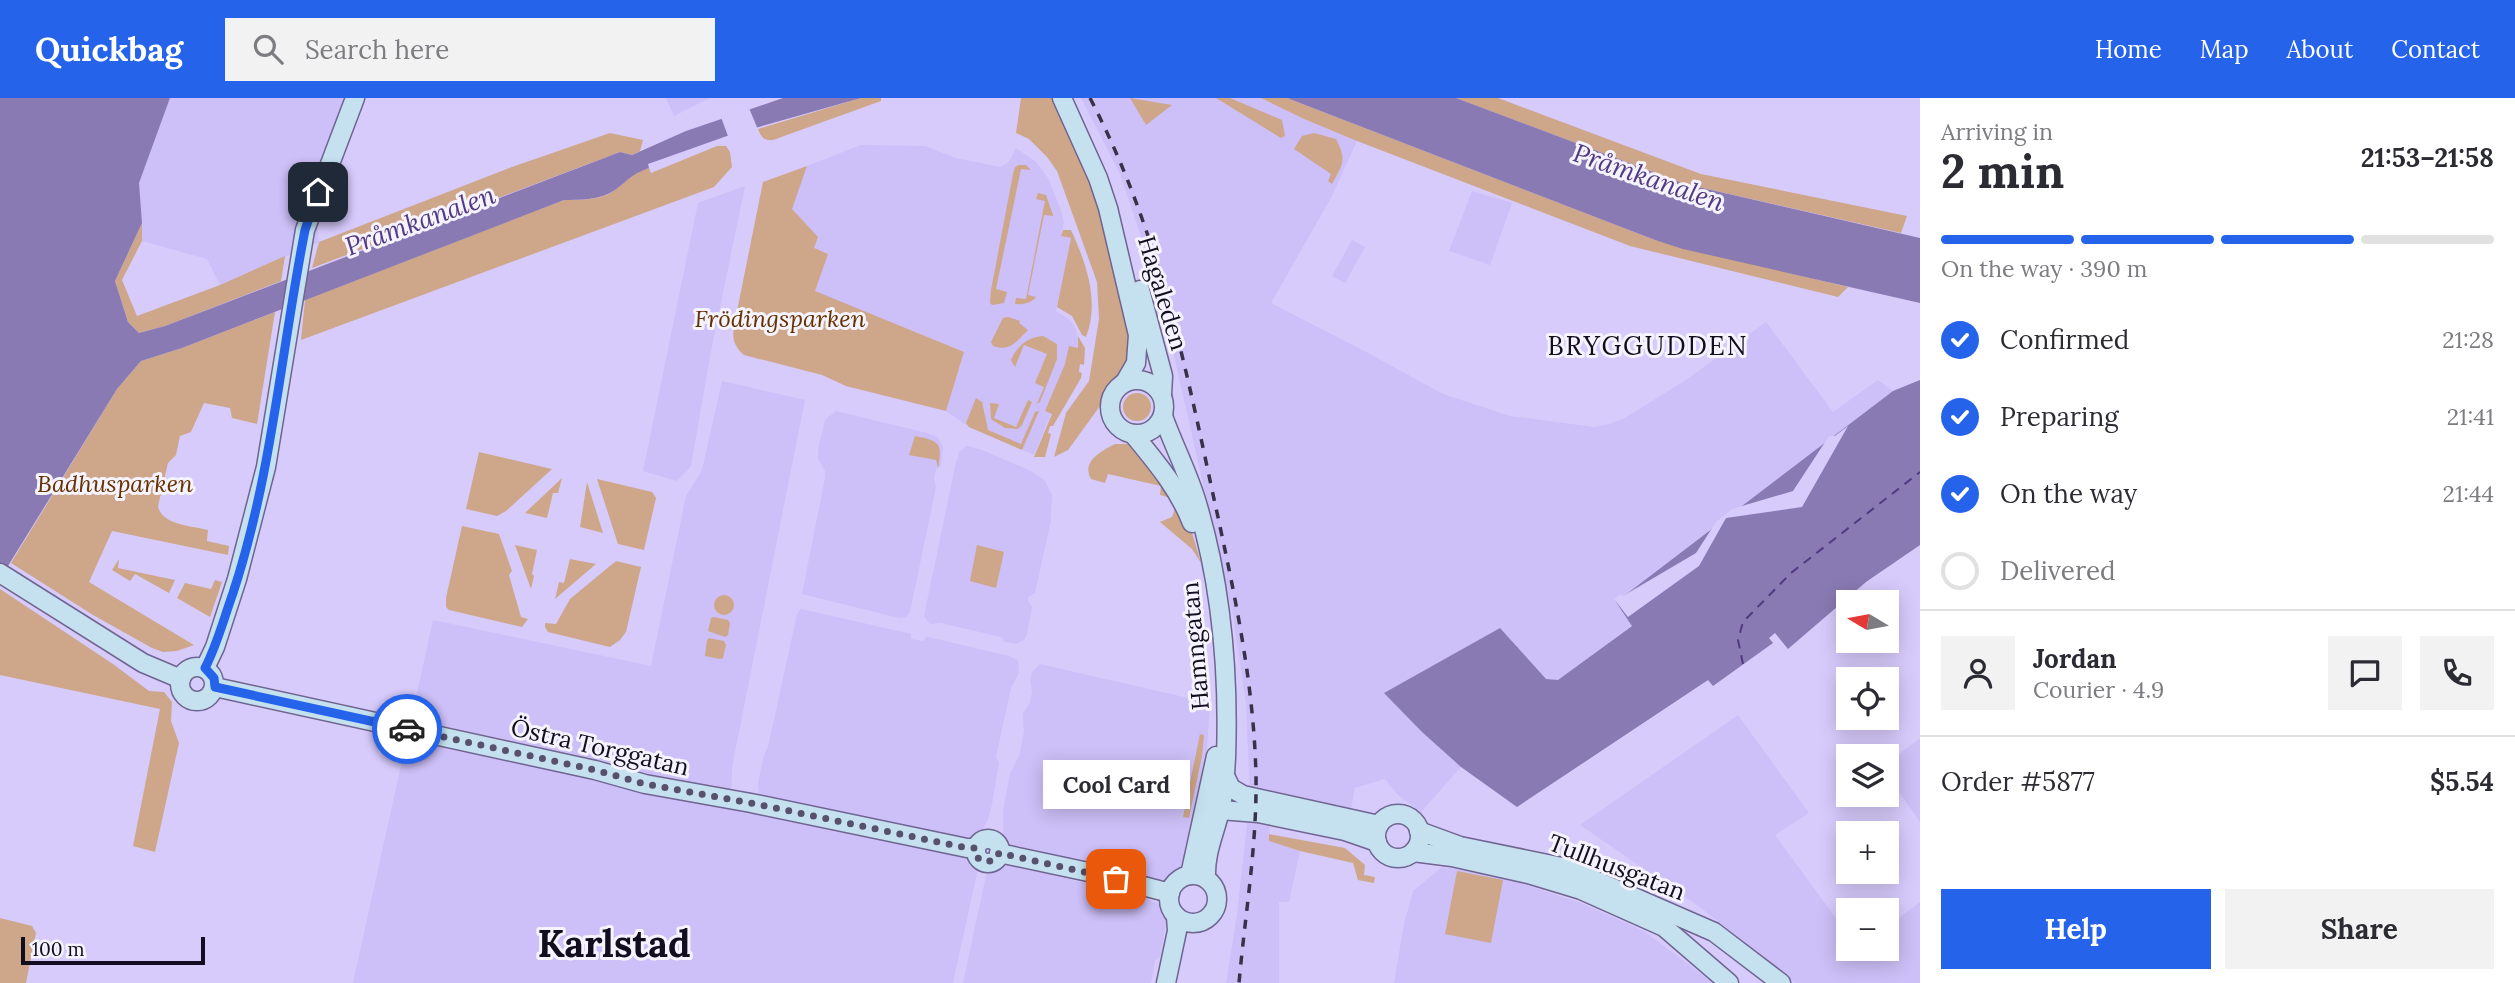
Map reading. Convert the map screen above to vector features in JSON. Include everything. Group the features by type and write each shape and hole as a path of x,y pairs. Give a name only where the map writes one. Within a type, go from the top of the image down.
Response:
{"street":[{"path":"205,668 234,590 266,467 287,328 310,215 355,98"},
{"name":"Hagaleden","path":"1062,98 1098,178 1108,208 1139,335 1136,363 1125,382"},
{"name":"Hagaleden","path":"1108,208 1131,259 1163,376 1162,395"},
{"path":"1142,380 1150,383 1162,395 1163,416 1148,432 1133,433 1122,429 1116,423 1110,407 1114,392 1125,382 1142,380"},
{"name":"Hamngatan","path":"1163,416 1196,499 1211,563 1223,654 1225,776 1212,810"},
{"name":"Hamngatan","path":"1133,433 1184,501 1201,554 1212,631 1216,755 1212,810 1198,876"},
{"path":"0,573 143,663 181,679"},
{"path":"191,668 205,668 214,678 215,687 206,699 194,701 183,694 181,679 191,668"},
{"name":"Östra Torggatan","path":"215,687 595,770 645,784 739,800 967,848 976,848 981,840 990,839 998,845 999,853 1170,893"},
{"path":"1225,776 1231,788 1243,795 1378,833"},
{"path":"1212,810 1258,813 1345,831 1378,833"},
{"path":"1402,815 1414,821 1419,831 1420,839 1413,852 1404,857 1392,857 1382,852 1378,833 1389,816 1402,815"},
{"name":"Tullhusgatan","path":"1419,831 1460,846 1567,868 1714,932 1781,983"},
{"name":"Tullhusgatan","path":"1413,852 1452,857 1528,874 1581,890 1664,927 1729,983"},
{"path":"1166,983 1177,931 1176,916 1170,906 1170,893 1177,881 1198,876 1214,887 1217,904 1208,918 1195,923 1186,922 1176,916"},
{"path":"1178,983 1189,932 1195,923"}],"shaded area":[{"path":"170,98 359,98 316,214 319,242 220,285 207,259 142,241 139,183"},
{"path":"666,98 710,98 674,116"},
{"path":"1081,98 1261,98 1357,141 1332,196 1271,303 1443,394 1510,416 1594,427 1609,424 1623,419 1686,380 1766,322 1833,412 1878,380 1893,391 1616,602 1632,625 1557,681 1546,679 1500,628 1385,693 1422,732 1461,767 1421,812 1398,795 1385,779 1355,788 1350,814 1271,796 1269,840 1300,851 1289,902 1279,902 1279,983 1226,983 1237,915 1250,797 1246,704 1233,617 1159,289 1120,174"},
{"path":"861,145 925,146 956,158 1000,167 1009,162 1016,148 1036,162 1048,178 1064,223 1061,236 1071,238 1056,311 1070,320 1075,327 1079,345 1034,455 969,427 946,411 964,352 815,292 814,248 791,209 807,166"},
{"path":"745,186 711,351 691,466 677,481 643,471 698,203"},
{"path":"1472,191 1512,203 1490,265 1449,251"},
{"path":"1352,240 1365,247 1345,283 1332,276"},
{"path":"722,381 805,400 732,767 731,804 949,851 979,864 953,983 353,983 433,620 651,666 686,496 702,470"},
{"path":"836,411 927,433 937,437 943,446 941,466 936,469 934,479 936,487 910,612 906,617 899,618 802,594 825,478 818,450 825,420"},
{"path":"967,446 1031,471 1045,481 1052,495 1051,520 1035,593 1028,597 1032,607 1027,634 1024,640 1016,644 1005,642 1001,637 941,623 930,624 924,616 956,462 960,451"},
{"path":"801,609 911,634 911,639 924,641 928,637 1018,660 1019,673 1011,688 996,757 999,763 992,804 988,820 981,832 973,837 951,837 759,796 758,783 764,755 797,614"},
{"path":"1040,664 1210,703 1206,764 1185,865 1171,879 1151,881 1111,870 1104,864 1071,857 1059,860 1007,847 1003,841 1003,810 1010,774 1019,756 1024,732 1023,713 1030,703 1032,691 1032,672"},
{"path":"1738,715 1809,813 1775,835 1836,919 1836,961 1899,961 1899,918 1920,902 1920,983 1796,983 1697,905 1580,825"},
{"path":"1920,738 1920,822 1899,792 1899,754"},
{"path":"1018,865 1038,868 1055,876 1086,883 1099,881 1162,905 1167,918 1160,957 1155,961 1151,983 963,983 988,866"},
{"path":"1442,867 1506,878 1581,903 1644,931 1713,983 1394,983 1404,924 1413,891"}],"green space":[{"path":"861,98 881,98 881,101 773,140 763,138 758,129"},
{"path":"1021,98 1053,98 1101,215 1134,344 1122,376 1068,450 1054,457 1066,413 1089,381 1099,319 1097,282 1057,171 1029,139 1016,133"},
{"path":"1130,98 1172,105 1146,125"},
{"path":"1216,98 1230,98 1282,120 1285,136 1281,138"},
{"path":"1261,98 1287,98 1655,240 1848,287 1838,297 1630,246 1357,141"},
{"path":"1456,98 1498,98 1701,174 1907,216 1901,233 1685,184"},
{"path":"610,133 643,140 640,151 632,155 620,152 312,268 319,242 512,167"},
{"path":"1314,133 1336,139 1342,152 1341,167 1332,184 1328,181 1331,174 1294,149 1302,136"},
{"path":"717,146 726,146 730,152 732,167 714,187 301,340 305,300 564,200 604,196 643,170 649,168 651,173"},
{"path":"1026,165 1031,170 1021,169 996,289 1007,292 1004,303 992,305 991,290 1013,174 1015,167"},
{"name":"Frödingsparken","path":"807,166 792,209 818,237 814,248 828,254 815,291 964,352 946,411 846,386 822,375 744,355 736,345 734,326 763,182"},
{"path":"1038,193 1046,195 1053,216 1044,215 1028,295 1036,297 1027,303 1015,304 1016,298 1026,299 1045,201 1036,199"},
{"path":"142,223 142,241 122,280 137,316 220,285 285,256 281,281 165,326 139,333 128,322 115,281"},
{"path":"1063,230 1071,230 1089,282 1092,310 1086,337 1082,335 1072,316 1057,307 1071,238 1061,236"},
{"name":"Badhusparken","path":"275,312 257,424 232,418 230,408 204,403 191,432 180,436 176,455 168,463 158,506 160,512 171,521 208,530 207,541 229,546 228,555 112,531 89,582 194,645 177,651 163,652 152,648 93,615 11,563 117,389 141,361"},
{"path":"1003,318 1020,321 1028,330 1009,346 993,346 991,342"},
{"path":"1043,336 1057,344 1057,359 1037,404 1044,387 1035,383 1047,354 1024,345 1015,367 1011,360 1016,350 1024,343"},
{"path":"1078,336 1085,348 1084,365 1080,364 1081,378 1053,426 1050,426 1048,433 1051,434 1045,457 1034,457 1052,414 1045,411 1065,364 1069,346 1078,348"},
{"path":"1137,393 1147,397 1151,407 1147,417 1137,421 1127,417 1123,407 1127,397"},
{"path":"976,398 982,402 988,430 1021,444 1035,412 1039,411 1022,450 969,427 966,423"},
{"path":"1028,400 1032,402 1018,429 1005,428 991,419 990,403 999,404 994,418 1016,427"},
{"path":"915,436 937,444 940,453 938,468 936,460 909,455"},
{"path":"1115,444 1128,444 1149,460 1191,529 1201,563 1192,549 1160,522 1172,517 1174,508 1171,500 1160,495 1161,486 1108,474 1105,483 1091,479 1091,462"},
{"path":"479,452 552,469 497,516 466,509"},
{"path":"562,478 558,493 553,493 547,518 525,513"},
{"path":"597,479 652,492 656,498 644,550 618,544"},
{"path":"587,482 603,533 580,527"},
{"path":"462,526 499,534 512,571 509,575 521,617 528,619 522,627 449,610 446,607"},
{"path":"515,545 537,550 531,589"},
{"path":"977,545 1004,552 996,588 970,581"},
{"path":"119,559 118,568 175,580 169,593 135,574 130,581 112,570"},
{"path":"570,559 596,564 555,599 559,582 564,583"},
{"path":"616,561 641,567 626,632 620,640 610,647 548,632 545,623 556,624 570,599"},
{"path":"215,580 222,582 210,617 177,598 185,583 211,589"},
{"path":"0,589 149,691 164,692 172,702 171,721 179,743 155,852 133,846 160,709 0,675"},
{"path":"724,595 731,598 734,605 731,612 724,615 717,612 714,605 717,598"},
{"path":"711,618 728,620 730,623 728,635 725,637 708,631"},
{"path":"709,638 724,641 726,645 723,658 705,656"},
{"path":"1200,734 1204,735 1202,756 1189,818 1183,817"},
{"path":"1269,834 1345,848 1365,865 1364,875 1375,877 1374,883 1358,880 1353,863 1269,841"},
{"path":"1457,871 1503,880 1491,943 1445,934"},
{"path":"0,918 32,926 36,933 26,983 0,983"}],"water":[{"path":"0,98 170,98 139,183 142,223 115,281 128,322 139,333 165,326 620,152 632,155 686,131 783,98 861,98 727,136 648,164 649,168 603,196 564,200 182,348 141,361 117,389 0,579"},
{"name":"Pråmkanalen","path":"1287,98 1456,98 1685,184 1920,238 1920,303 1683,249 1655,240"},
{"path":"1920,380 1920,545 1857,590 1836,590 1836,608 1788,649 1775,633 1769,638 1773,643 1713,686 1708,680 1517,807 1461,767 1384,693 1500,628 1546,679 1558,680 1632,626 1616,602 1893,391"}],"pier":[{"path":"749,108 759,132 729,139 721,117"},
{"path":"1848,426 1802,507 1726,518 1699,566 1628,617 1614,599 1696,553 1716,522 1732,509 1793,491 1829,436 1835,436"}],"ferry route":[{"path":"1743,664 1738,640 1743,622 1791,573 1920,472"}],"railway":[{"path":"1090,98 1132,192 1164,287 1200,434 1241,630 1251,703 1256,803 1239,983"}],"way so far":[{"path":"407,729 595,770 645,784 976,848 978,858 985,862 995,860 999,853 1116,879"}],"place":[{"name":"Cool Card","path":"1116,879"}],"district":[{"name":"BRYGGUDDEN","path":"1648,345"},
{"name":"Karlstad","path":"614,943"}],"route":[{"path":"318,192 305,230 261,489 246,551 215,647 205,668 214,678 215,687 407,729"}]}
